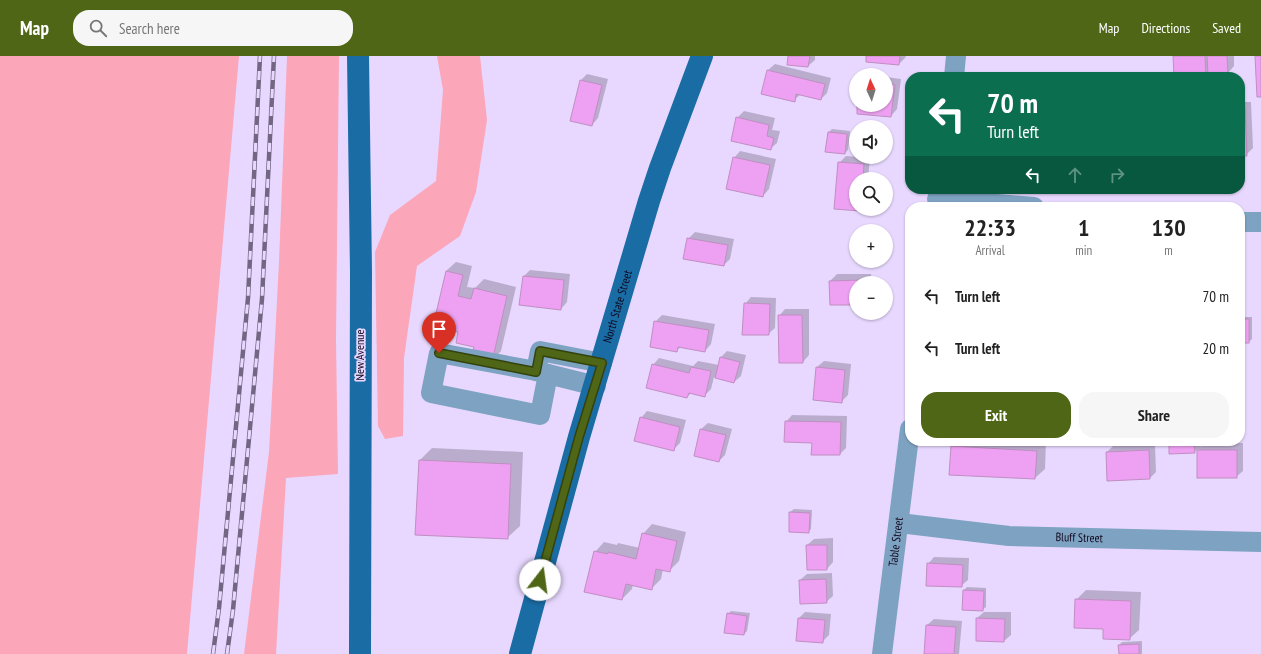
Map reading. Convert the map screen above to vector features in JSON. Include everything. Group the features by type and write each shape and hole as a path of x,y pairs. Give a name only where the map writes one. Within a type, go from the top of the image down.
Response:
{"main road":[{"name":"New Avenue","path":"358,56 361,272 360,654"},
{"name":"North State Street","path":"520,654 579,437 596,386 660,168 702,56"}],"street":[{"path":"954,72 956,56"},
{"path":"937,198 980,202"},
{"path":"1245,222 1261,222"},
{"path":"596,386 542,373 439,353 431,393 540,415 542,373 540,351 602,363"},
{"name":"Table Street","path":"882,654 908,446"},
{"name":"Bluff Street","path":"899,523 1009,536 1261,542"}],"shaded area":[{"path":"0,56 239,56 187,654 0,654"},
{"path":"287,56 339,56 336,340 338,474 286,478 276,654 244,654 269,452 279,262"},
{"path":"437,56 480,56 487,120 476,192 460,236 417,266 404,358 403,436 385,439 378,426 375,252 390,215 436,181 443,90"}],"building":[{"path":"788,56 810,56 808,67 787,65"},
{"path":"866,56 900,56 899,65 866,62"},
{"path":"1173,56 1205,56 1206,72 1174,72"},
{"path":"1207,56 1227,56 1228,72 1208,72"},
{"path":"1255,56 1261,56 1261,97 1257,97"},
{"path":"767,70 825,84 821,100 796,94 795,102 761,94"},
{"path":"580,80 602,85 592,126 570,121"},
{"path":"893,85 895,85 893,101"},
{"path":"1245,108 1247,156 1245,156"},
{"path":"857,112 892,112 891,117 857,114"},
{"path":"736,117 769,125 767,136 774,138 771,150 731,141"},
{"path":"828,132 847,134 845,154 825,152"},
{"path":"733,157 770,165 763,197 726,189"},
{"path":"838,162 864,164 863,172 849,172 849,210 834,209"},
{"path":"687,238 728,245 724,266 683,259"},
{"path":"446,271 463,275 458,296 471,299 474,288 507,296 492,362 471,357 474,347 456,343 458,332 433,326"},
{"path":"523,276 564,280 561,310 519,305"},
{"path":"849,280 849,305 830,305 829,281"},
{"path":"744,303 770,304 769,335 742,335"},
{"path":"778,315 802,315 803,363 779,363"},
{"path":"1245,319 1249,319 1249,343 1245,343"},
{"path":"654,321 709,330 705,352 678,347 677,352 650,347"},
{"path":"720,357 740,362 734,383 715,378"},
{"path":"652,364 689,373 691,367 711,371 705,397 689,393 687,398 646,388"},
{"path":"816,367 845,370 842,403 813,400"},
{"path":"640,417 680,427 674,451 634,441"},
{"path":"785,421 841,422 840,455 811,455 812,443 784,442"},
{"path":"700,429 726,435 719,462 694,456"},
{"path":"951,446 1037,451 1035,479 949,475"},
{"path":"1169,446 1194,446 1195,453 1169,454"},
{"path":"1149,450 1150,479 1107,481 1106,452"},
{"path":"1197,450 1237,450 1237,478 1197,478"},
{"path":"419,460 511,464 508,539 415,535"},
{"path":"789,512 810,513 809,533 789,532"},
{"path":"642,533 677,541 670,572 656,569 652,590 626,584 622,600 584,592 594,551 608,554 608,552 636,559"},
{"path":"806,545 827,545 827,570 807,570"},
{"path":"927,563 963,565 962,587 926,586"},
{"path":"826,579 827,603 800,604 799,580"},
{"path":"963,590 984,591 983,611 962,610"},
{"path":"1075,599 1131,601 1130,640 1103,639 1103,629 1074,628"},
{"path":"727,613 747,616 744,635 724,633"},
{"path":"798,618 825,620 823,643 796,641"},
{"path":"976,618 1005,619 1004,642 976,641"},
{"path":"926,625 956,627 954,654 924,654"},
{"path":"1139,644 1139,654 1119,654 1118,645"}],"railway":[{"path":"213,654 219,608 248,298 260,56"},
{"path":"227,654 233,610 262,299 274,56"}],"route":[{"path":"439,353 536,372 540,351 602,363 579,437 540,580"}]}
